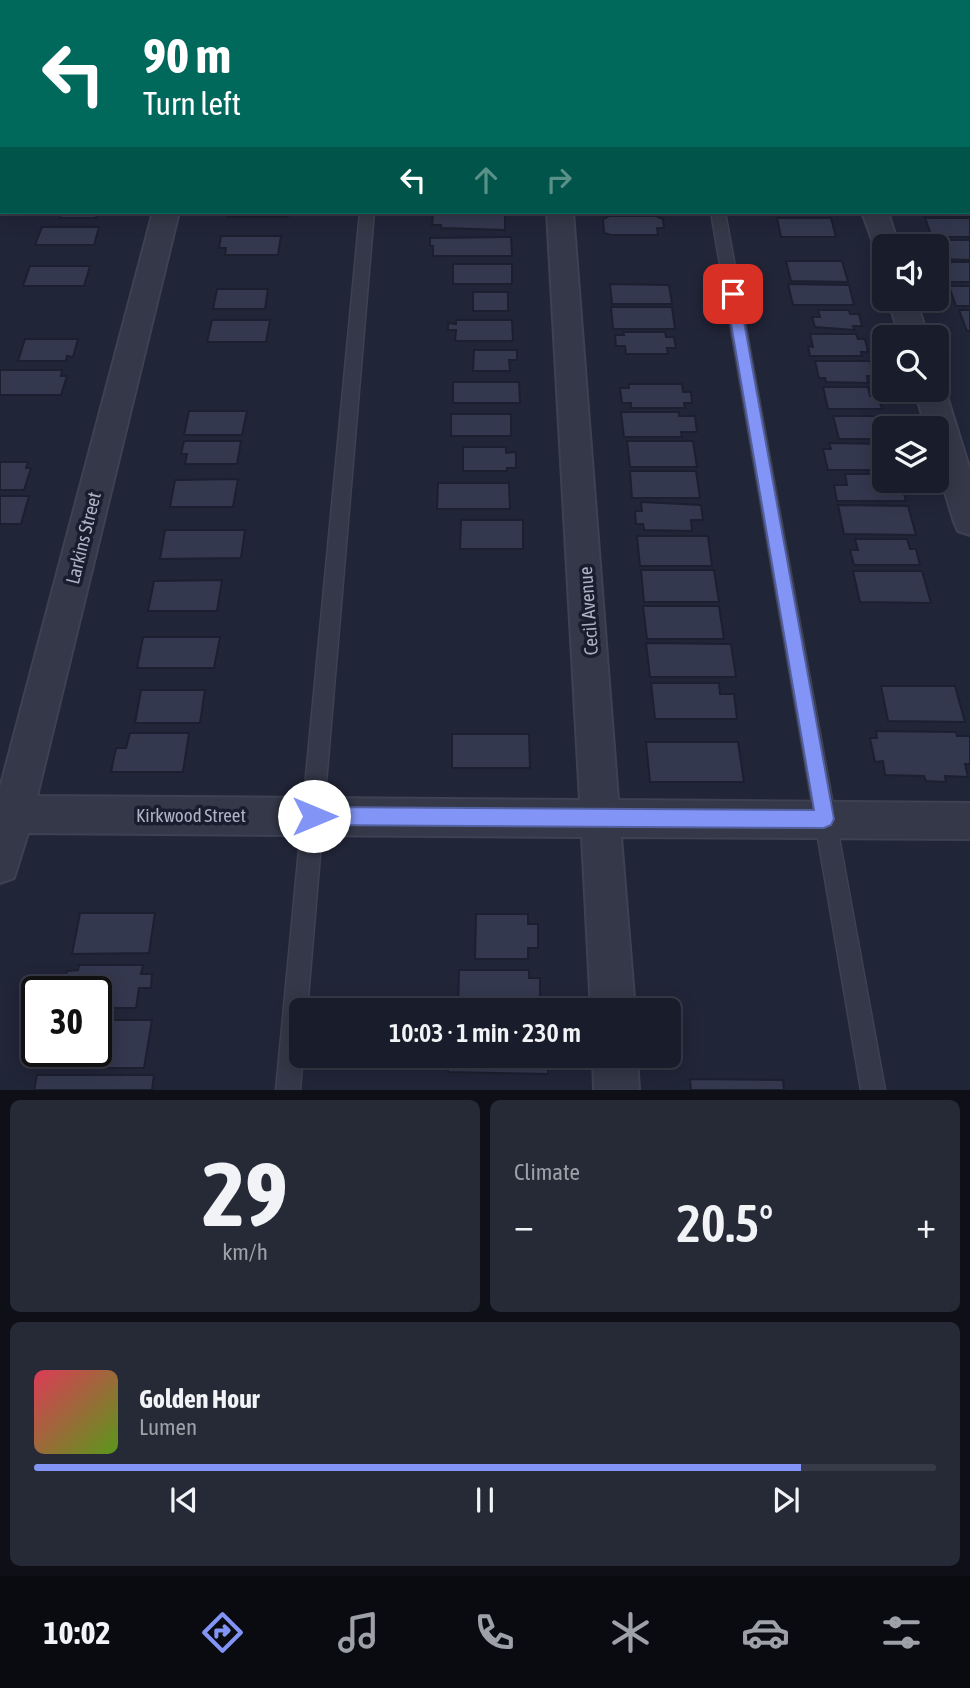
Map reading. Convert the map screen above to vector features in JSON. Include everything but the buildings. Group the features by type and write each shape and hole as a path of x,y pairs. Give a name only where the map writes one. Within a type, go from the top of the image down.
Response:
{"street":[{"name":"Larkins Street","path":"0,864 6,814 165,214"},
{"name":"Cecil Avenue","path":"560,214 612,998"},
{"path":"876,214 882,234"},
{"path":"934,402 970,522"},
{"name":"Kirkwood Street","path":"6,814 970,821"},
{"path":"616,1068 617,1090"}],"lane":[{"path":"288,1090 367,214"},
{"path":"718,214 873,1090"}],"route":[{"path":"314,816 824,819 733,294"}]}
